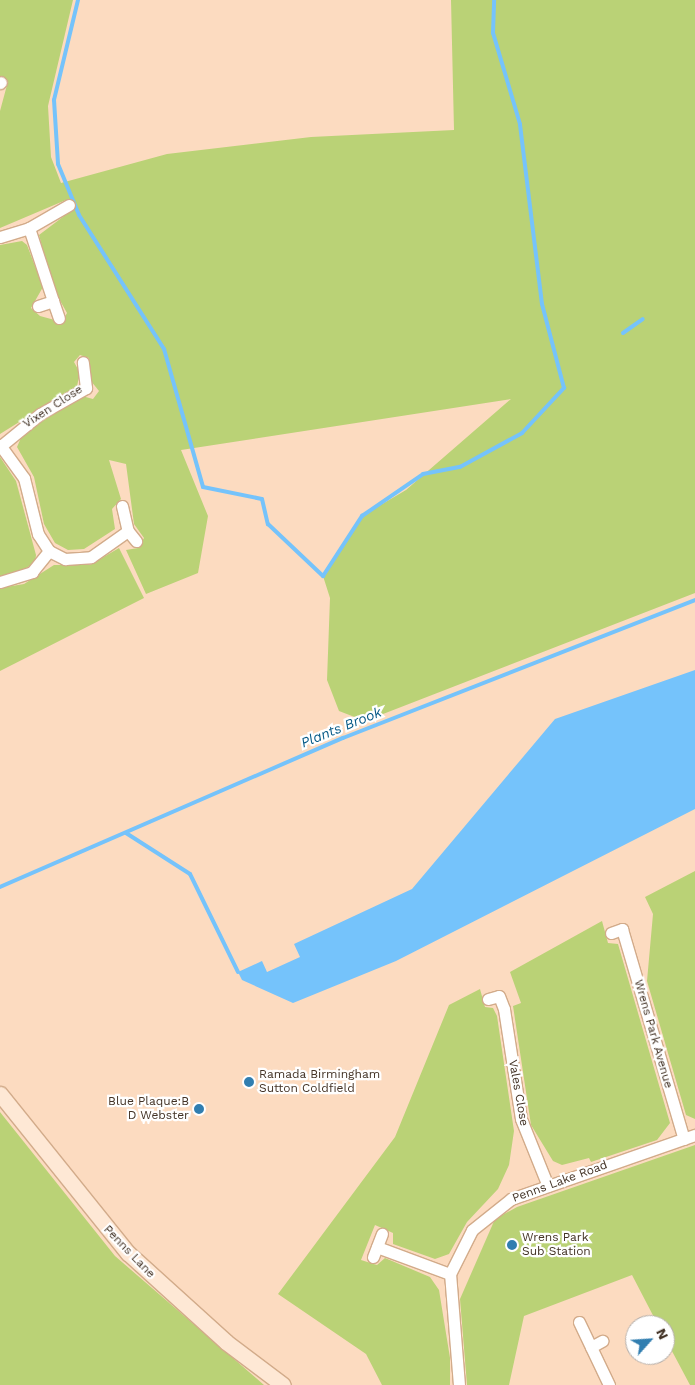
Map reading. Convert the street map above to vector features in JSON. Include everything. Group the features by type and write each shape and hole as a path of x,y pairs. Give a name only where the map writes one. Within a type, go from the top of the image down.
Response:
{"main road":[{"name":"Penns Lane","path":"0,1094 128,1253 226,1342 283,1385"}],"street":[{"path":"0,237 29,228 69,205"},
{"path":"29,228 59,318"},
{"path":"38,306 53,302"},
{"name":"Vixen Close","path":"1,445 40,414 86,388 83,362"},
{"path":"1,445 24,478 38,534 49,551 65,559 91,557 128,531"},
{"path":"122,506 128,531 136,541"},
{"path":"0,582 32,572 49,551"},
{"name":"Wrens Park Avenue","path":"622,929 690,1137"},
{"name":"Vales Close","path":"511,992 493,998 521,1119 548,1186"},
{"name":"Penns Lake Road","path":"459,1385 450,1274 465,1240 486,1216 511,1199 690,1137"},
{"path":"382,1234 375,1252 450,1274"},
{"path":"579,1322 609,1385"},
{"path":"591,1347 602,1341"}],"green space":[{"path":"0,0 73,0 48,106 51,157 61,183 167,154 311,137 454,130 451,0 695,0 695,593 365,721 339,711 327,680 330,598 323,576 362,516 406,490 511,399 181,450 208,516 198,573 146,594 126,550 138,548 144,538 134,524 126,464 109,460 121,499 112,509 115,529 84,549 68,550 55,543 44,524 34,477 17,447 23,433 42,417 82,396 93,399 99,391 91,381 89,358 80,355 74,362 80,373 77,386 0,434 0,245 22,241 27,245 43,287 31,308 40,316 62,322 67,313 53,288 39,235 72,210 66,200 0,228 0,111 7,85 0,77"},
{"path":"0,457 16,481 36,555 35,563 0,577"},
{"path":"119,548 144,598 0,671 0,588 24,584 54,565 90,565"},
{"path":"695,871 695,1119 686,1115 647,981 653,914 645,897"},
{"path":"602,921 608,943 618,944 670,1123 657,1140 591,1162 589,1158 562,1165 553,1161 531,1125 513,1006 521,1003 510,972"},
{"path":"480,989 485,1007 493,1008 497,1016 514,1131 509,1165 498,1189 467,1222 449,1254 435,1259 393,1244 393,1233 375,1225 361,1260 377,1265 385,1258 430,1277 439,1290 450,1358 450,1385 382,1385 366,1354 278,1294 395,1137 449,1005"},
{"path":"0,1112 115,1256 264,1385 0,1385"},
{"path":"695,1145 695,1385 690,1385 675,1357 675,1315 653,1315 632,1275 524,1316 509,1385 467,1385 460,1299 495,1219 517,1207"}],"water":[{"path":"695,670 695,809 396,961 293,1003 242,980 238,972 262,961 267,972 300,957 294,944 412,889 555,719"}],"waterway":[{"path":"78,0 54,100 58,164 79,215 164,349 203,487 262,499 268,524 323,576 362,516 423,474 460,467 522,433 564,388 542,304 520,124 493,33 494,0"},
{"path":"623,333 643,319"},
{"name":"Plants Brook","path":"0,887 343,738 695,600"},
{"path":"126,833 190,874 238,972"}],"place":[{"name":"Ramada Birmingham Sutton Coldfield","path":"249,1082"},
{"name":"Blue Plaque:B D Webster","path":"199,1109"},
{"name":"Wrens Park Sub Station","path":"512,1245"}]}
